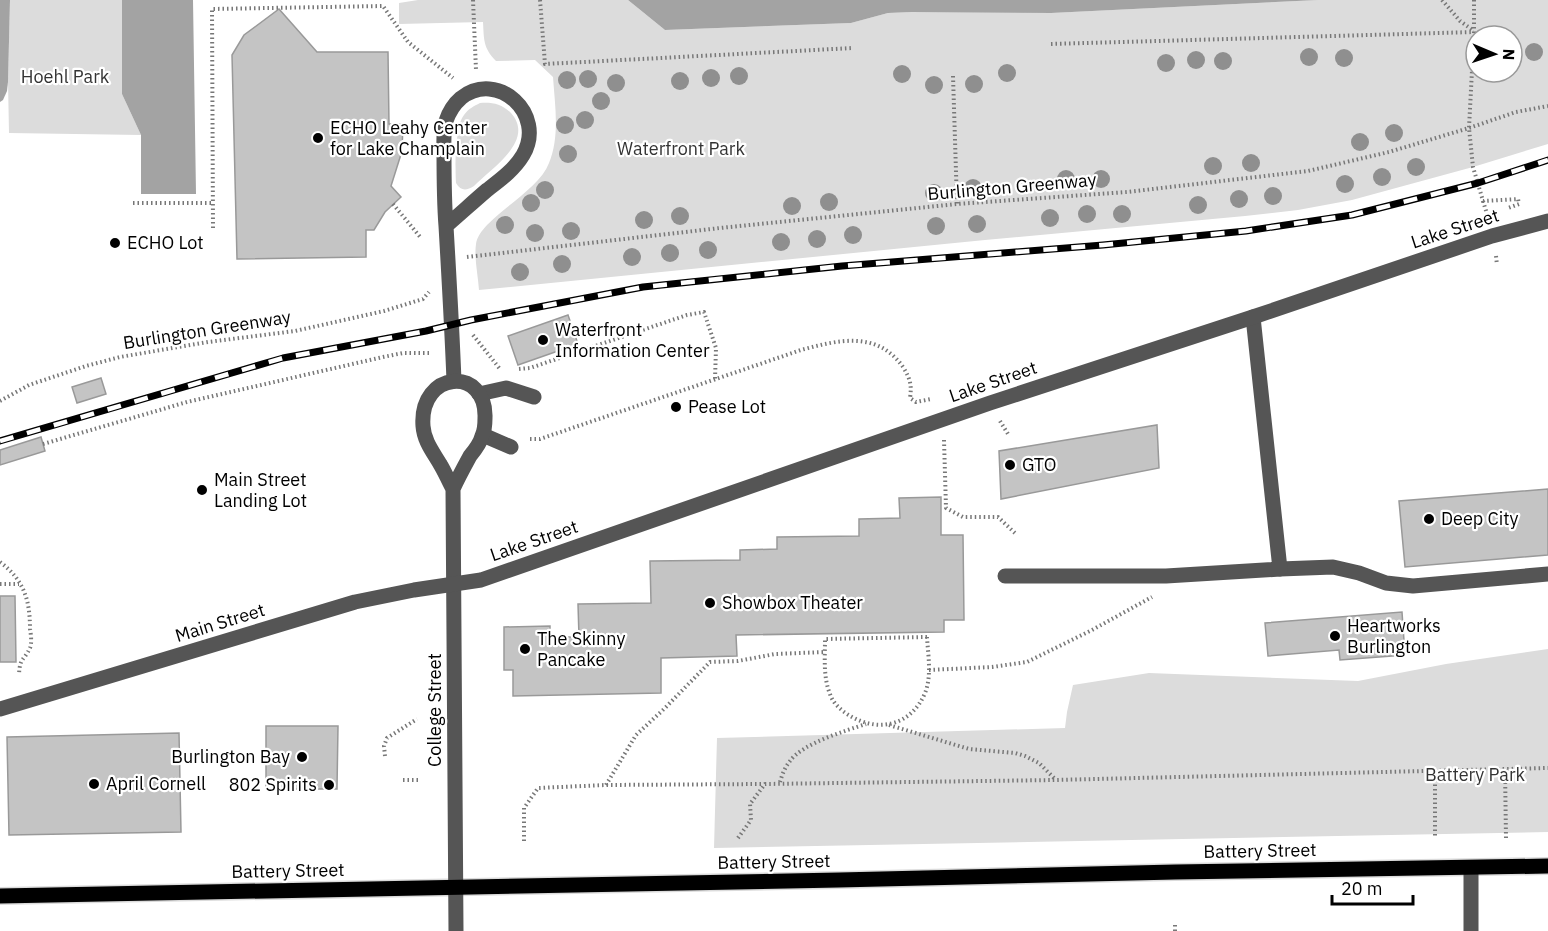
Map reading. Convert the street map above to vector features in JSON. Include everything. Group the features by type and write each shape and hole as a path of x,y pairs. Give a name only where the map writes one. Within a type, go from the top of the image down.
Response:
{"main road":[{"name":"Battery Street","path":"0,896 1548,866"}],"street":[{"path":"446,226 513,168 523,155 528,143 530,133 528,118 515,100 499,91 475,91 465,96 450,111 444,131 444,190 454,381 462,382 479,394 506,388 534,396"},
{"name":"Lake Street","path":"453,584 481,580 990,403 1492,236 1548,222"},
{"path":"1253,317 1280,569"},
{"name":"College Street","path":"454,381 444,383 429,397 425,405 423,425 428,443 453,489 456,931"},
{"name":"College Street","path":"453,489 483,435 485,409 479,394"},
{"path":"483,435 517,443"},
{"path":"1005,576 1166,576 1333,567 1386,583 1413,586 1548,574"},
{"name":"Main Street","path":"0,710 355,602 453,584"},
{"path":"1471,868 1471,931"}],"path":[{"path":"473,0 476,70"},
{"path":"540,0 545,64 853,48"},
{"path":"1442,0 1464,24"},
{"path":"1474,0 1474,24"},
{"path":"213,228 212,9 383,6 408,42 453,78"},
{"path":"1051,44 1464,32"},
{"path":"953,76 957,204"},
{"path":"1471,84 1469,128 1473,167 1484,201 1497,265"},
{"name":"Burlington Greenway","path":"471,257 720,228 957,204 1127,192 1308,171 1389,152 1516,112 1548,106"},
{"path":"1484,201 1518,199 1519,204 1487,214"},
{"path":"133,204 214,203"},
{"path":"393,204 421,238"},
{"name":"Burlington Greenway","path":"0,401 29,385 120,357 208,342 295,331 384,311 423,299"},
{"path":"511,369 530,368 687,315 704,312 716,348 715,379"},
{"path":"471,332 501,370"},
{"path":"517,443 540,439 715,379 816,346 839,341 860,340 881,347 897,359 909,376 912,387 910,398 916,402 939,397"},
{"path":"43,444 187,402 383,357 429,353"},
{"path":"990,403 1008,434"},
{"path":"943,420 946,508 963,517 998,517 1016,534"},
{"path":"0,562 13,573 24,589 28,600 31,646 20,664 19,674"},
{"path":"929,670 992,668 1027,662 1157,594 1166,576"},
{"path":"0,584 20,584"},
{"path":"867,724 845,712 830,696 827,683 825,639 927,637 929,670 925,692 919,704 909,714 888,725"},
{"path":"606,785 636,735 710,662 738,661 775,654 825,652"},
{"path":"384,756 387,738 417,719"},
{"path":"780,783 784,770 797,754 816,743 867,724 888,725 969,749 1015,753 1039,764 1055,780"},
{"path":"524,842 524,808 538,788 606,785 1055,780 1548,768"},
{"path":"1505,769 1506,838"},
{"path":"1435,771 1436,838"},
{"path":"403,780 418,780"},
{"path":"738,838 751,820 750,804 765,784"},
{"path":"1175,925 1175,931"}],"green space":[{"name":"Hoehl Park","path":"10,0 122,0 122,94 141,135 9,133"},
{"name":"Waterfront Park","path":"418,0 628,0 665,30 851,23 888,13 912,12 913,0 991,11 1051,13 1318,0 1548,0 1548,144 1352,200 1298,210 479,290 476,244 480,235 487,225 533,185 549,163 556,132 553,77 535,60 496,61 486,47 483,22 399,24 399,3"},
{"path":"480,103 497,104 508,110 517,123 518,134 508,154 474,186 464,189 456,183 457,137 461,120 471,108"},
{"name":"Battery Park","path":"1548,649 1548,832 714,848 717,738 1065,728 1073,685 1149,673 1358,681 1446,664"}],"shaded area":[{"path":"0,0 10,0 8,82 7,91 0,102"},
{"path":"122,0 193,0 196,194 141,194 141,135 122,94"},
{"path":"628,0 1318,0 1051,13 888,13 851,23 665,30"}],"building":[{"name":"ECHO Leahy Center for Lake Champlain","path":"279,9 317,52 388,52 389,124 403,124 402,151 391,186 401,197 385,212 374,230 366,230 366,257 237,259 232,55 244,35"},
{"name":"Waterfront Information Center","path":"568,315 578,344 518,365 508,336"},
{"path":"101,378 106,394 77,403 72,387"},
{"path":"1157,425 1159,468 1001,499 999,451"},
{"path":"41,437 45,451 0,465 0,450"},
{"path":"1548,489 1548,555 1405,567 1399,501"},
{"path":"941,497 941,535 963,535 964,620 944,620 944,632 736,635 737,656 661,658 661,693 513,696 513,670 504,670 504,627 550,626 550,637 579,637 578,604 651,603 650,561 740,560 740,550 777,549 777,537 859,536 859,519 900,518 899,498"},
{"path":"0,596 15,596 16,662 0,662"},
{"name":"Heartworks Burlington","path":"1402,612 1405,655 1340,660 1339,650 1268,656 1265,623"},
{"name":"Burlington Bay","path":"266,726 338,726 337,789 266,789"},
{"name":"April Cornell","path":"179,733 181,832 9,835 7,737"}],"railway":[{"path":"0,441 283,358 643,287 842,266 1246,231 1352,215 1478,183 1548,160"}],"place":[{"name":"ECHO Leahy Center for Lake Champlain","path":"318,138"},
{"name":"ECHO Lot","path":"115,243"},
{"name":"Waterfront Information Center","path":"543,340"},
{"name":"Pease Lot","path":"676,407"},
{"name":"GTO","path":"1010,465"},
{"name":"Main Street Landing Lot","path":"202,490"},
{"name":"Deep City","path":"1429,519"},
{"name":"Showbox Theater","path":"710,603"},
{"name":"Heartworks Burlington","path":"1335,636"},
{"name":"The Skinny Pancake","path":"525,649"},
{"name":"Burlington Bay","path":"302,757"},
{"name":"April Cornell","path":"94,784"},
{"name":"802 Spirits","path":"329,785"}]}
